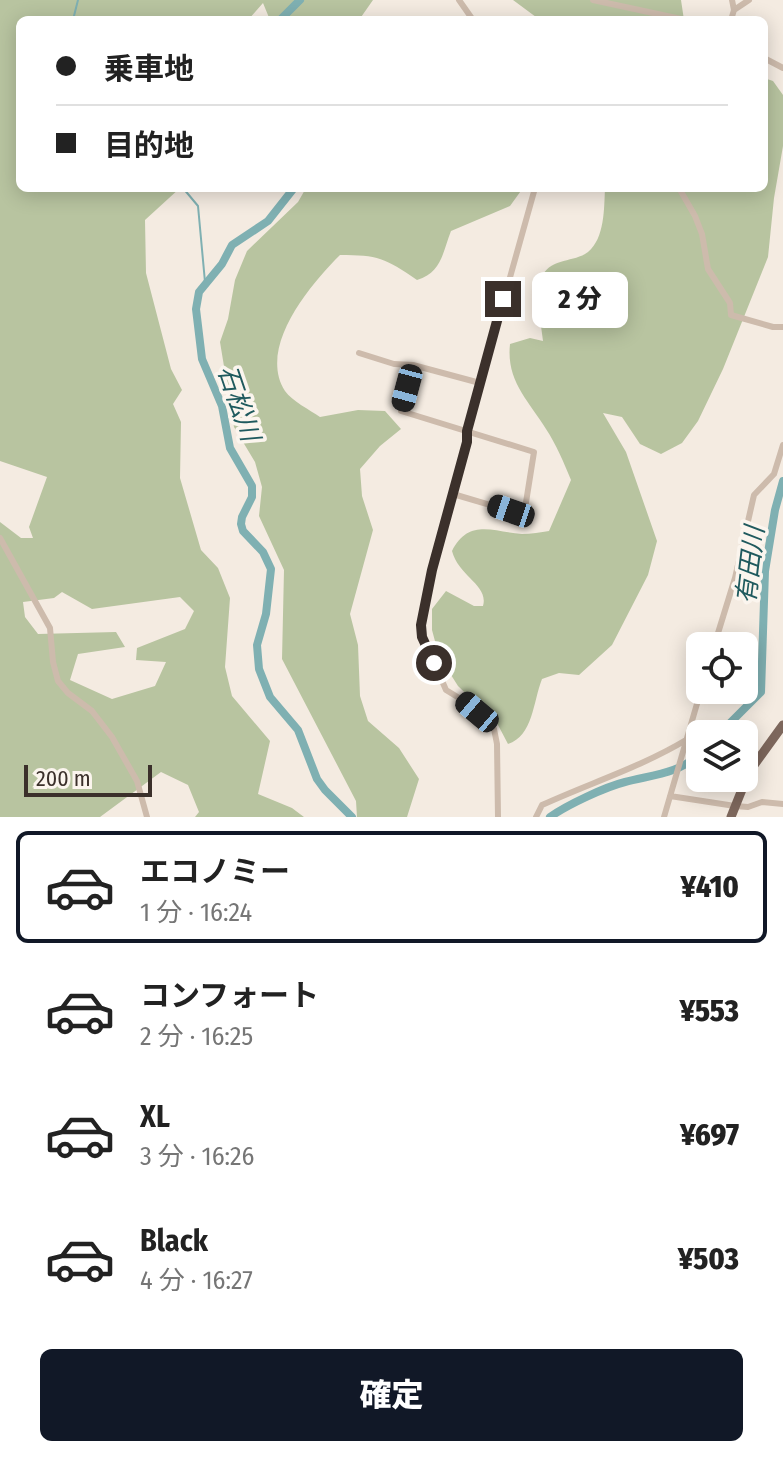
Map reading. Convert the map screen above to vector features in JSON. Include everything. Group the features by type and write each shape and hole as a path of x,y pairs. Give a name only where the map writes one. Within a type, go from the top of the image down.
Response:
{"main road":[{"path":"731,817 749,772 783,725"}],"street":[{"path":"593,0 667,16"},
{"path":"732,0 732,16"},
{"path":"734,10 749,0"},
{"path":"498,817 494,729 471,707 446,690 421,632 432,570 467,442 467,431 534,192"},
{"path":"681,192 702,234 708,269 730,303 731,315 783,327"},
{"path":"359,353 480,383"},
{"path":"413,365 401,411 534,452 524,515 453,494"},
{"path":"718,632 735,578 754,495 774,474 783,445"},
{"path":"774,474 783,476"},
{"path":"0,538 50,628 58,681 92,711 112,737 137,781 147,817"},
{"path":"664,817 697,704"},
{"path":"536,817 542,805 603,777 649,761 685,742"},
{"path":"670,796 748,807 762,802 783,804"}],"green space":[{"path":"0,0 373,0 362,16 268,16 263,3 252,16 16,16 16,192 176,192 145,220 146,273 171,369 182,390 173,404 181,422 180,478 201,550 218,568 230,598 225,667 232,696 270,741 258,794 292,808 304,817 195,817 199,812 188,785 161,772 100,817 0,817 0,522 21,538 33,538 29,527 47,477 0,461","holes":["62,592 92,609 180,597 194,611 185,629 137,648 136,660 166,662 155,686 112,699 70,680 78,654 125,647 116,632 38,634 25,617 23,602 54,598"]},
{"path":"513,0 681,0 683,16 535,16"},
{"path":"768,79 773,81 783,95 783,146 768,257 723,369 698,421 682,443 661,454 640,444 622,417 603,413 626,452 657,541 648,575 612,645 579,675 559,673 542,679 523,734 508,744 498,725 458,686 439,656 432,630 432,609 446,591 474,606 483,606 482,592 461,568 452,551 466,534 482,529 522,534 549,531 571,480 553,441 515,380 511,369 510,344 530,338 543,341 538,301 541,279 550,267 588,252 598,239 605,192 768,192"},
{"path":"304,192 520,192 510,206 451,231 436,267 417,280 381,259 340,255 302,299 282,336 278,355 278,374 285,391 320,417 358,410 385,411 401,429 380,446 360,469 362,496 373,530 350,614 358,645 360,696 368,721 399,748 419,779 407,817 357,817 356,801 282,659 284,570 259,516 262,487 255,462 234,427 220,342 235,280 247,251 298,202"}],"waterway":[{"path":"74,16 78,0"},
{"name":"石松川","path":"284,16 300,0"},
{"path":"186,192 198,206 205,282"},
{"name":"石松川","path":"291,192 268,221 232,245 222,264 199,292 196,309 202,359 222,406 230,448 252,486 252,497 242,517 243,531 263,552 271,569 266,614 257,645 259,669 270,697 298,730 317,779 352,817"},
{"name":"有田川","path":"733,720 761,692 765,571 783,481"},
{"name":"有田川","path":"550,817 607,788 674,770 686,764"}],"route":[{"path":"434,663 422,637 421,625 432,570 503,299"}]}
